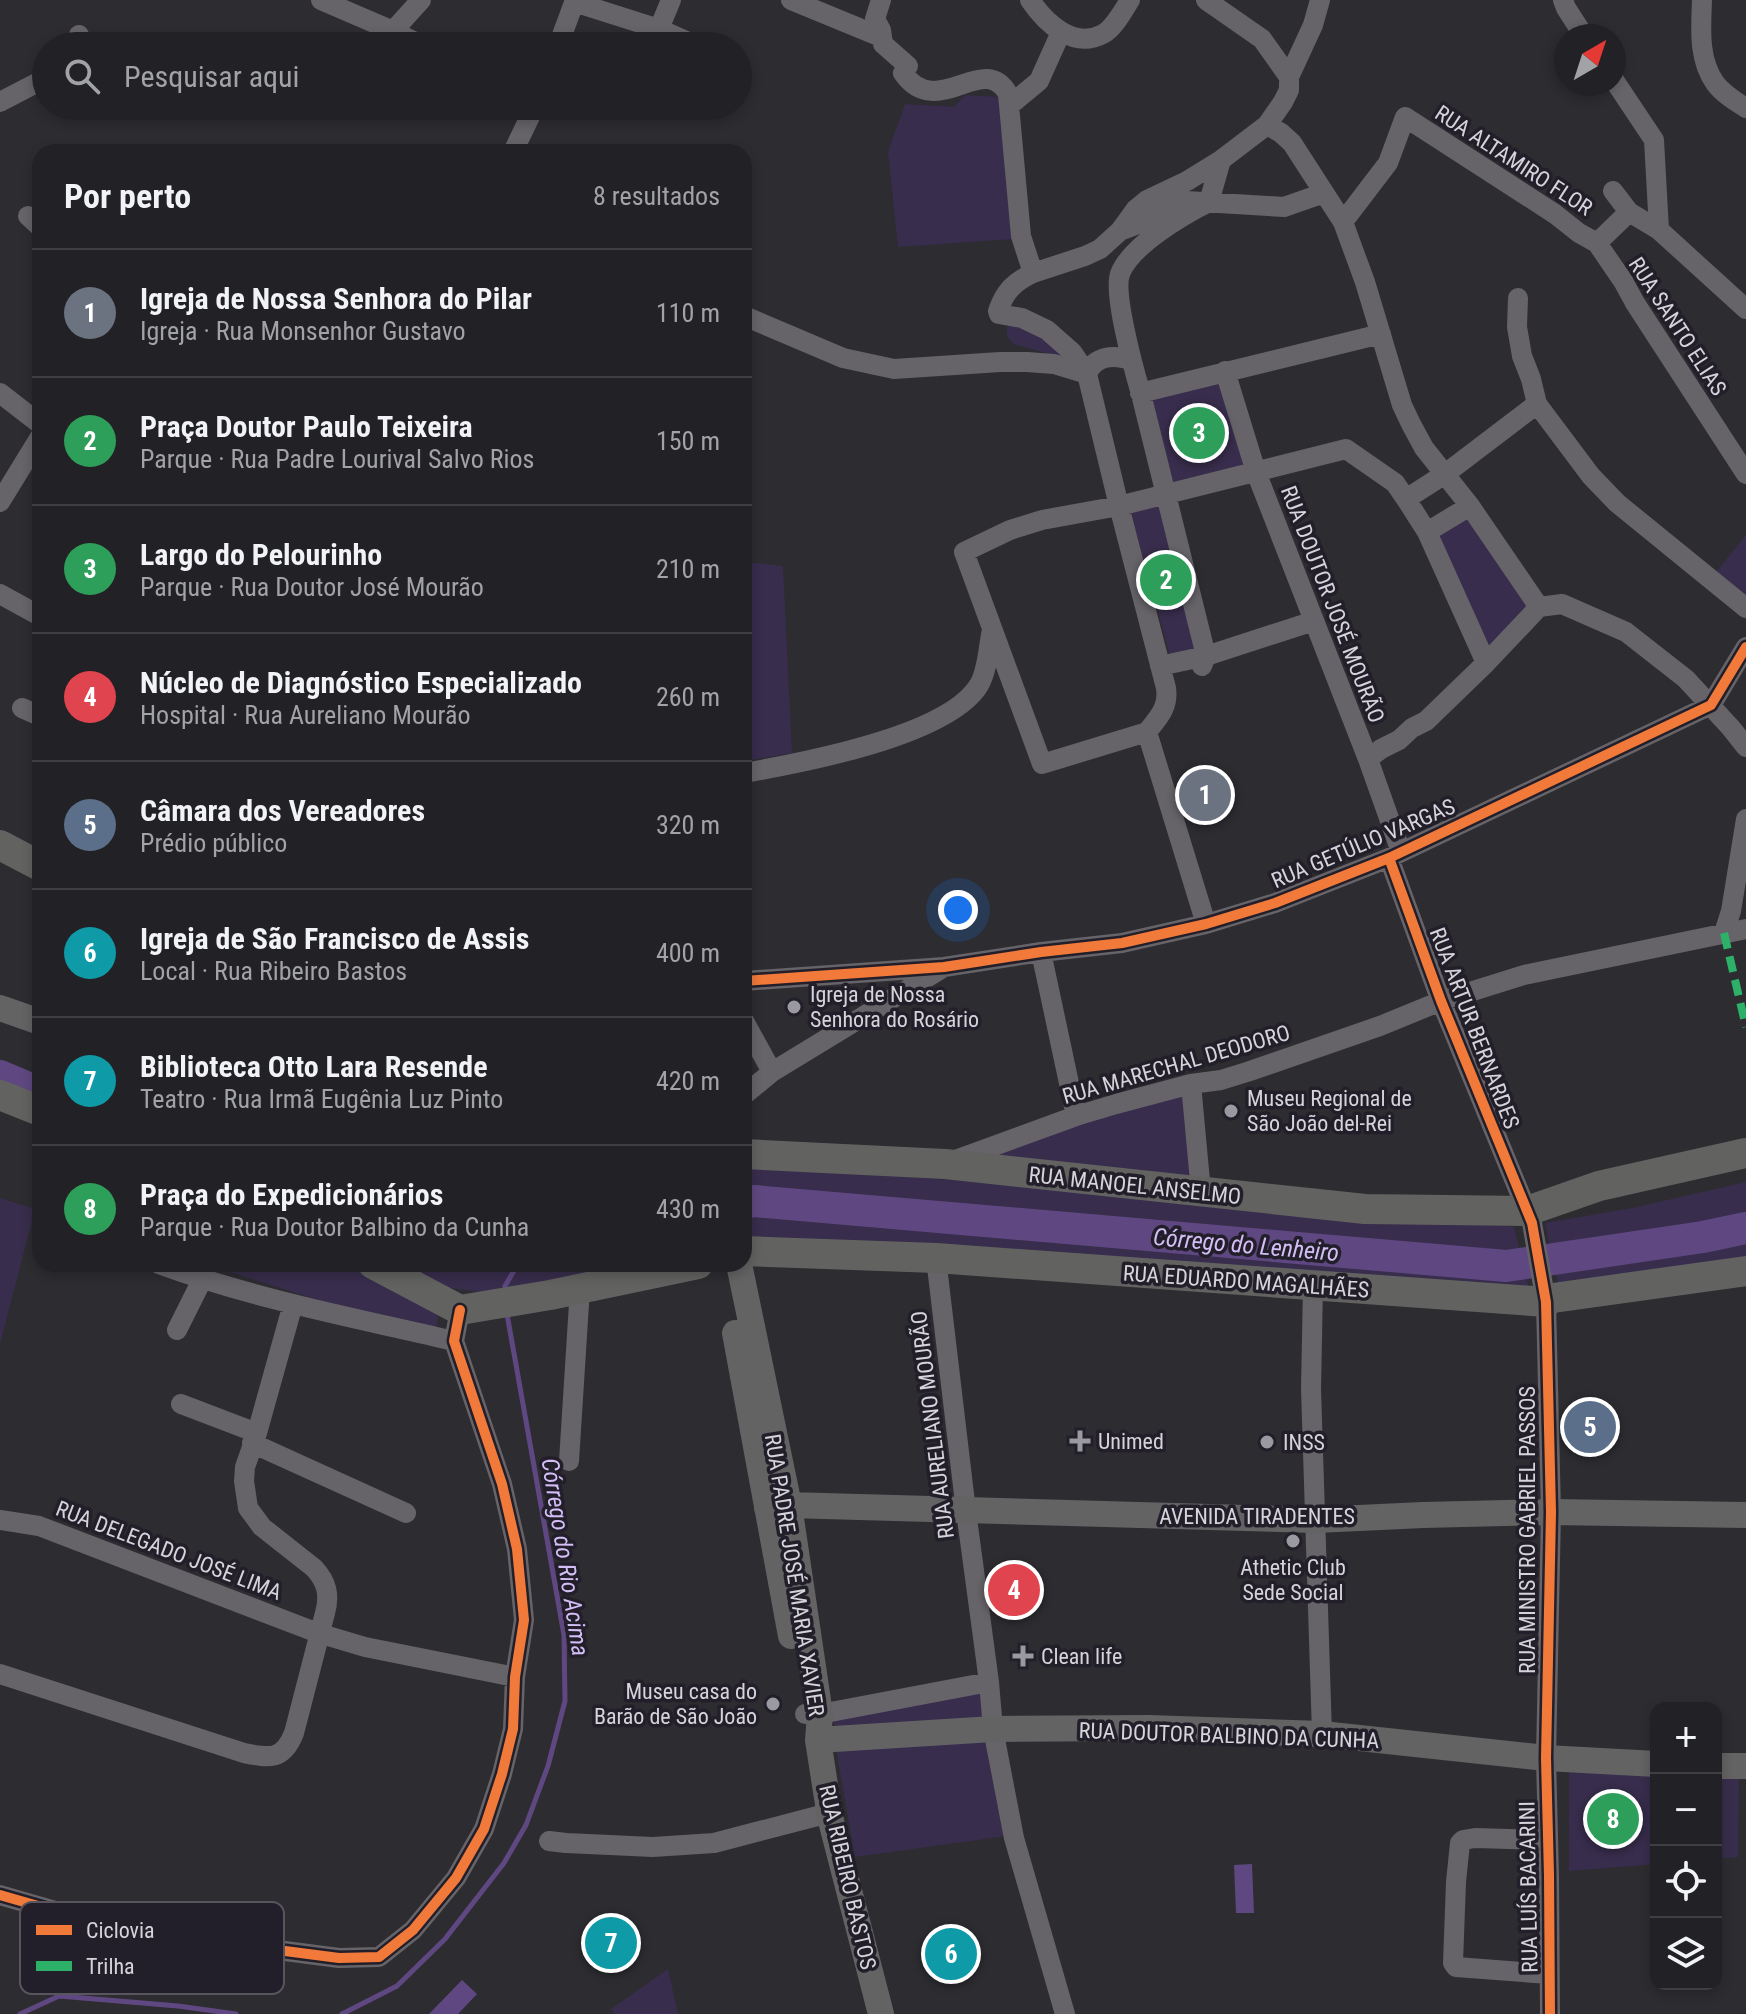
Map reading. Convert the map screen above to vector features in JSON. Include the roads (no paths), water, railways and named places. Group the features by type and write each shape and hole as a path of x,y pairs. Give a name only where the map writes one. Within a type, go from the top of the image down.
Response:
{"highway":[{"path":"0,845 32,862"},
{"path":"0,1095 32,1108"},
{"name":"RUA MANOEL ANSELMO","path":"752,1154 945,1164 1365,1209 1530,1217 1599,1186 1746,1153"},
{"name":"RUA EDUARDO MAGALHÃES","path":"752,1251 936,1258 1313,1286 1544,1293 1553,1298 1746,1271"},
{"path":"391,1272 472,1308 659,1272"}],"main road":[{"path":"0,1008 32,1019"},
{"name":"RUA PADRE JOSÉ MARIA XAVIER","path":"726,1272 778,1506"},
{"name":"RUA PADRE JOSÉ MARIA XAVIER","path":"740,1272 814,1722"},
{"name":"AVENIDA TIRADENTES","path":"778,1506 1316,1520 1551,1512 1746,1515"},
{"name":"RUA DOUTOR BALBINO DA CUNHA","path":"814,1722 993,1729 1149,1728 1322,1734 1546,1758 1650,1764"},
{"name":"RUA RIBEIRO BASTOS","path":"814,1722 829,1813 881,2014"},
{"path":"1722,1766 1746,1766"}],"street":[{"path":"321,0 393,31 421,0"},
{"path":"659,29 671,0"},
{"path":"791,0 881,37"},
{"path":"881,0 875,19 883,44 908,66 903,73 909,82 934,92 975,80 991,80 1006,91 1010,105 1021,236 1033,273"},
{"path":"1030,0 1048,23 1061,32 1083,39 1101,36 1110,29 1130,0"},
{"path":"1206,0 1262,39 1289,77"},
{"path":"1320,0 1313,25 1289,77 1289,90 1267,125 1221,160 1147,200 1100,249 1033,273 1011,286 998,311 999,314 1022,318 1047,330 1072,352 1087,374 1119,506 1166,688 1167,701 1163,712 1147,732 1042,764 964,552 1010,530 1042,520 1119,506 1346,449 1395,483 1406,499 1427,532 1486,663"},
{"path":"1563,0 1576,24"},
{"path":"1702,0 1701,33 1707,69 1716,84 1746,108"},
{"path":"563,32 575,1 666,32"},
{"path":"1010,105 1039,81 1061,32"},
{"path":"0,102 32,85"},
{"path":"1625,96 1654,140 1659,230"},
{"name":"RUA ALTAMIRO FLOR","path":"1343,222 1388,163 1405,117 1597,243"},
{"path":"517,144 528,120"},
{"path":"1267,125 1292,143 1343,222 1402,405 1424,448 1470,506 1539,607"},
{"path":"1204,661 1132,361 1118,294 1118,277 1139,246 1209,202 1221,160"},
{"path":"1613,191 1629,212 1659,230 1746,309"},
{"path":"1120,231 1186,201 1284,207 1324,193"},
{"path":"1597,243 1629,212"},
{"name":"RUA SANTO ELIAS","path":"1597,243 1746,474"},
{"path":"1518,298 1517,327 1522,356 1537,404 1591,476 1617,503 1746,608"},
{"path":"752,319 843,358 894,369 1027,362 1054,364 1087,374"},
{"path":"1140,393 1381,334"},
{"path":"1087,374 1091,366 1108,356 1121,356 1132,361"},
{"name":"RUA DOUTOR JOSÉ MOURÃO","path":"1225,371 1256,472 1368,759 1395,855"},
{"path":"0,393 32,418"},
{"path":"1406,499 1445,474 1537,404"},
{"path":"0,502 32,450"},
{"path":"1427,532 1470,506"},
{"path":"0,594 32,612"},
{"path":"1368,759 1426,721 1539,607 1562,604 1626,632 1686,679 1746,747"},
{"path":"1160,666 1204,661 1314,621"},
{"path":"752,772 803,763 858,748 941,718 978,686 992,627"},
{"path":"1711,705 1746,647"},
{"name":"RUA GETÚLIO VARGAS","path":"752,980 944,967 1122,943 1206,924 1275,903 1395,855 1711,705"},
{"path":"1147,732 1206,924"},
{"path":"1724,933 1731,911 1746,819"},
{"name":"RUA ARTUR BERNARDES","path":"1395,855 1441,1001 1530,1217 1544,1293"},
{"name":"RUA MARECHAL DEODORO","path":"945,1164 1076,1116 1250,1071 1380,1026 1441,1001 1524,975 1746,929"},
{"path":"1041,952 1076,1116"},
{"path":"752,1088 772,1072 944,967"},
{"path":"752,1036 772,1072"},
{"path":"1191,1084 1201,1192"},
{"name":"RUA AURELIANO MOURÃO","path":"936,1258 993,1729 1014,1838 1065,2014"},
{"path":"180,1272 293,1304 454,1341"},
{"path":"177,1330 202,1280"},
{"path":"1313,1286 1311,1389 1322,1734"},
{"path":"569,1461 580,1288"},
{"name":"RUA MINISTRO GABRIEL PASSOS","path":"1544,1293 1551,1512 1546,1758"},
{"path":"0,1674 244,1753 262,1757 276,1756 284,1751 294,1733 328,1602 326,1585 321,1575 262,1527 248,1508 244,1481 245,1467 293,1304"},
{"path":"284,1951 339,1958 379,1957 413,1930 456,1878 484,1829 502,1774 513,1729 515,1677 524,1620 517,1549 502,1484 454,1341 472,1308"},
{"path":"181,1404 406,1513"},
{"name":"RUA DELEGADO JOSÉ LIMA","path":"0,1520 39,1526 318,1633 365,1647 515,1677"},
{"path":"814,1722 989,1682"},
{"name":"RUA LUÍS BACARINI","path":"1546,1758 1550,2014"},
{"path":"549,1841 653,1847 714,1843 829,1813"},
{"path":"1547,1840 1475,1838 1460,1843 1453,1963 1466,1969 1549,1974"},
{"path":"0,1895 24,1902"}],"waterway":[{"name":"Córrego do Lenheiro","path":"0,1076 32,1090"},
{"name":"Córrego do Lenheiro","path":"752,1201 1506,1266 1746,1228"},
{"name":"Córrego do Rio Acima","path":"506,1292 505,1286 513,1272"},
{"name":"Córrego do Rio Acima","path":"342,2014 397,1986 445,1939 504,1863 526,1825 548,1766 565,1701 564,1635 507,1314"},
{"name":"Córrego do Rio Acima","path":"20,2014 59,1996 236,2014"}],"place":[{"name":"Largo do Pelourinho","path":"1199,433"},
{"name":"Praça Doutor Paulo Teixeira","path":"1166,580"},
{"name":"Igreja de Nossa Senhora do Pilar","path":"1205,795"},
{"name":"Igreja de Nossa Senhora do Rosário","path":"794,1007"},
{"name":"Museu Regional de São João del-Rei","path":"1231,1111"},
{"name":"Câmara dos Vereadores","path":"1590,1427"},
{"name":"Unimed","path":"1080,1441"},
{"name":"INSS","path":"1267,1442"},
{"name":"Athetic Club Sede Social","path":"1293,1541"},
{"name":"Núcleo de Diagnóstico Especializado","path":"1014,1590"},
{"name":"Clean life","path":"1023,1656"},
{"name":"Museu casa do Barão de São João","path":"773,1704"},
{"name":"Praça do Expedicionários","path":"1613,1819"},
{"name":"Biblioteca Otto Lara Resende","path":"611,1943"},
{"name":"Igreja de São Francisco de Assis","path":"951,1954"}]}
